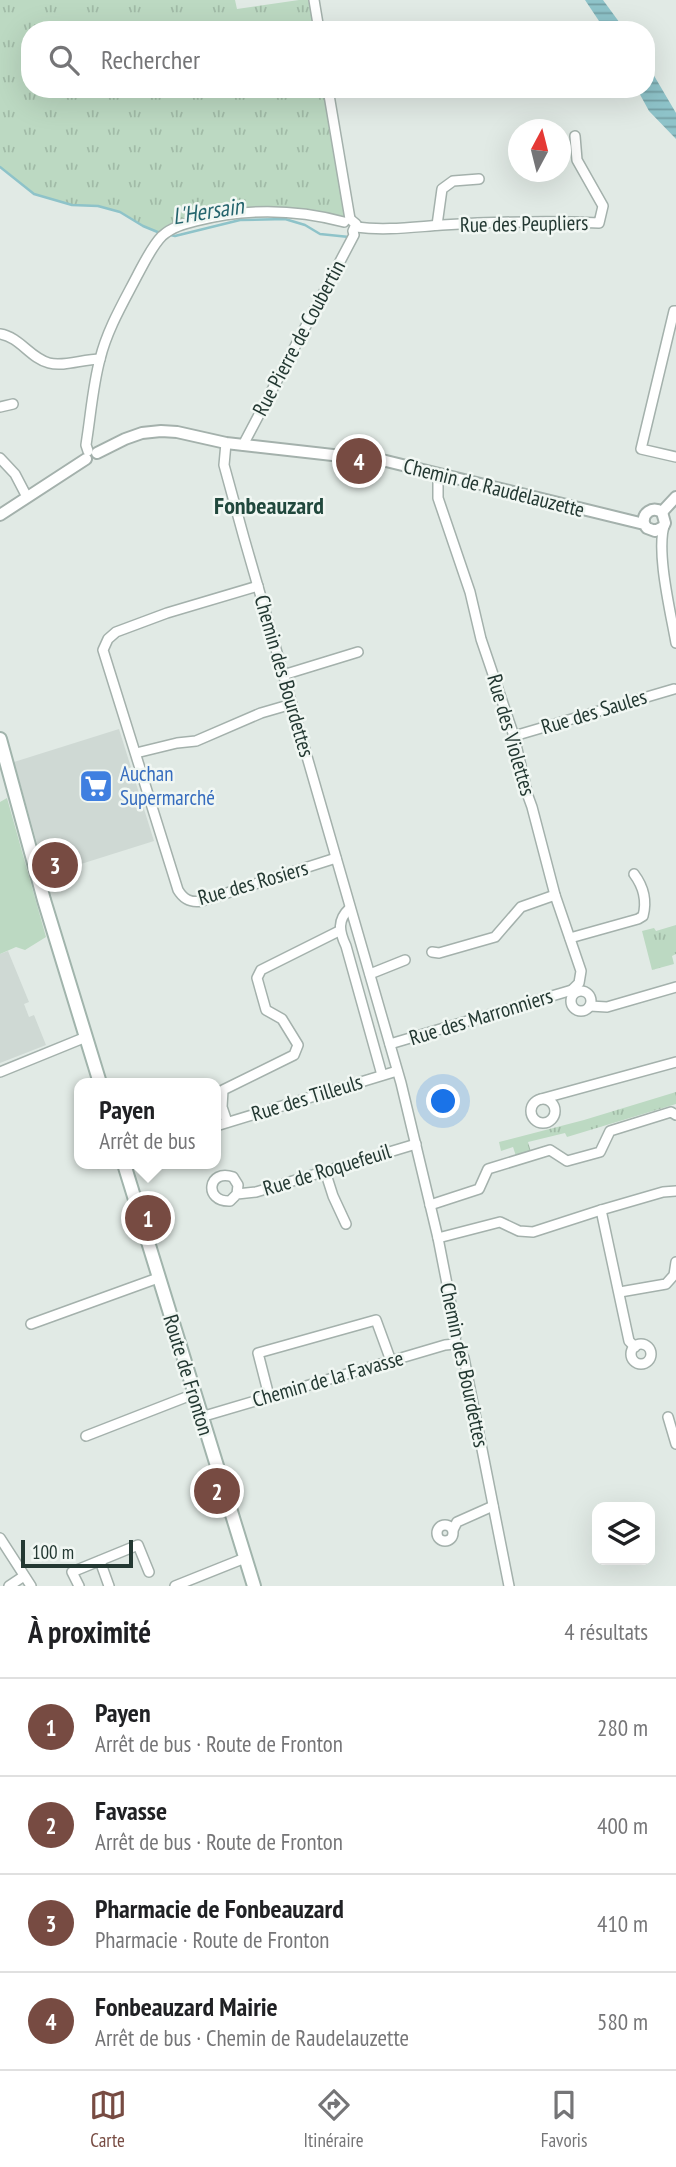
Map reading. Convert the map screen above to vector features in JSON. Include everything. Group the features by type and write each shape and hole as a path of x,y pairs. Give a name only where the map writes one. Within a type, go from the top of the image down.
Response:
{"main road":[{"path":"1,743 44,900 98,1078"},
{"name":"Route de Fronton","path":"125,1169 254,1586"}],"street":[{"path":"314,0 318,21"},
{"path":"330,98 351,225"},
{"name":"Rue des Peupliers","path":"90,454 86,445 100,359 119,310 164,234 177,226 235,213 262,211 318,215 377,230 553,220 598,223 603,206 577,160 575,136"},
{"path":"437,225 442,189 453,181 478,179"},
{"name":"Rue Pierre de Coubertin","path":"243,445 354,235 351,225"},
{"path":"676,311 641,449 676,457"},
{"path":"0,334 17,341 47,362 58,364 100,359"},
{"path":"0,407 13,404"},
{"name":"Chemin de Raudelauzette","path":"1,514 90,454 133,435 151,431 177,432 226,443 386,461 648,527"},
{"name":"Chemin des Bourdettes","path":"226,443 224,465 390,1044 416,1144 438,1238 456,1331 455,1344 464,1358 509,1586"},
{"path":"0,458 15,474 27,497"},
{"name":"Rue des Violettes","path":"438,474 438,498 514,736 555,895 581,977 573,991"},
{"path":"648,527 659,530 676,497"},
{"path":"662,554 644,517 648,511 655,509 663,518 662,554 676,643"},
{"name":"Rue des Rosiers","path":"258,586 167,613 116,632 108,639 103,650 178,890 185,899 202,901 336,858"},
{"path":"283,675 359,652"},
{"name":"Rue des Saules","path":"514,736 676,688"},
{"path":"136,752 196,741 261,713 292,704"},
{"path":"570,938 643,916 643,886 634,874"},
{"path":"432,952 439,953 495,937 521,906 555,895"},
{"path":"350,908 341,919 339,932 346,946 382,1075"},
{"path":"227,1122 222,1107 223,1090 294,1055 298,1045 282,1019 267,1010 257,978 261,970 339,932"},
{"path":"370,974 405,960"},
{"path":"590,1006 607,1007 676,987"},
{"path":"573,991 587,992 591,999 590,1006 584,1011 575,1010 570,999 573,991"},
{"name":"Rue des Marronniers","path":"390,1044 573,991"},
{"path":"0,1073 86,1037"},
{"path":"541,1099 676,1062"},
{"name":"Rue des Tilleuls","path":"221,1124 397,1071"},
{"path":"430,1205 479,1189 488,1169 550,1150 567,1161 600,1152 610,1131 671,1112 676,1115"},
{"name":"Rue de Roquefeuil","path":"237,1194 256,1192 416,1144"},
{"path":"325,1171 346,1224"},
{"path":"438,1238 500,1222 520,1231 533,1233 601,1210 663,1192 676,1191"},
{"path":"601,1210 629,1340 635,1347"},
{"path":"620,1292 666,1284 674,1275 676,1262"},
{"path":"31,1324 158,1278"},
{"path":"269,1396 258,1353 376,1320 391,1361"},
{"name":"Chemin de la Favasse","path":"201,1417 455,1344"},
{"path":"86,1436 194,1394"},
{"path":"668,1417 676,1444"},
{"path":"453,1530 457,1522 493,1506"},
{"path":"0,1538 31,1586"},
{"path":"79,1586 72,1572 138,1545 149,1572"},
{"path":"175,1586 245,1558"},
{"path":"100,1561 108,1586"},
{"path":"9,1586 24,1576"}],"shaded area":[{"path":"119,729 154,841 46,875 14,762"},
{"path":"8,951 29,1002 24,1004 29,1017 34,1015 46,1045 0,1063 0,954"}],"green space":[{"path":"0,0 235,0 237,9 314,0 318,21 21,21 21,98 330,98 350,219 318,215 235,213 164,234 143,226 120,212 98,206 72,205 34,194 0,167"},
{"path":"7,798 46,937 25,950 16,947 0,954 0,802"},
{"path":"676,925 676,954 672,956 674,964 652,970 642,931 654,928 656,931"},
{"path":"676,1092 676,1104 567,1137 565,1133 528,1142 531,1152 516,1156 513,1147 501,1151 499,1142"}],"water":[{"path":"585,0 603,0 618,21 599,21"},
{"path":"655,77 676,113 676,139 649,111 642,98 655,98"}],"waterway":[{"name":"L'Hersain","path":"0,167 34,194 72,205 98,206 120,212 160,233"},
{"name":"L'Hersain","path":"170,235 240,220 285,219 305,225 320,234 349,237"}],"place":[{"name":"Fonbeauzard Mairie","path":"359,461"},
{"name":"Auchan Supermarché","path":"96,786"},
{"name":"Pharmacie de Fonbeauzard","path":"55,865"},
{"name":"Payen","path":"148,1218"},
{"name":"Favasse","path":"217,1491"}],"district":[{"name":"Fonbeauzard","path":"269,506"}]}
